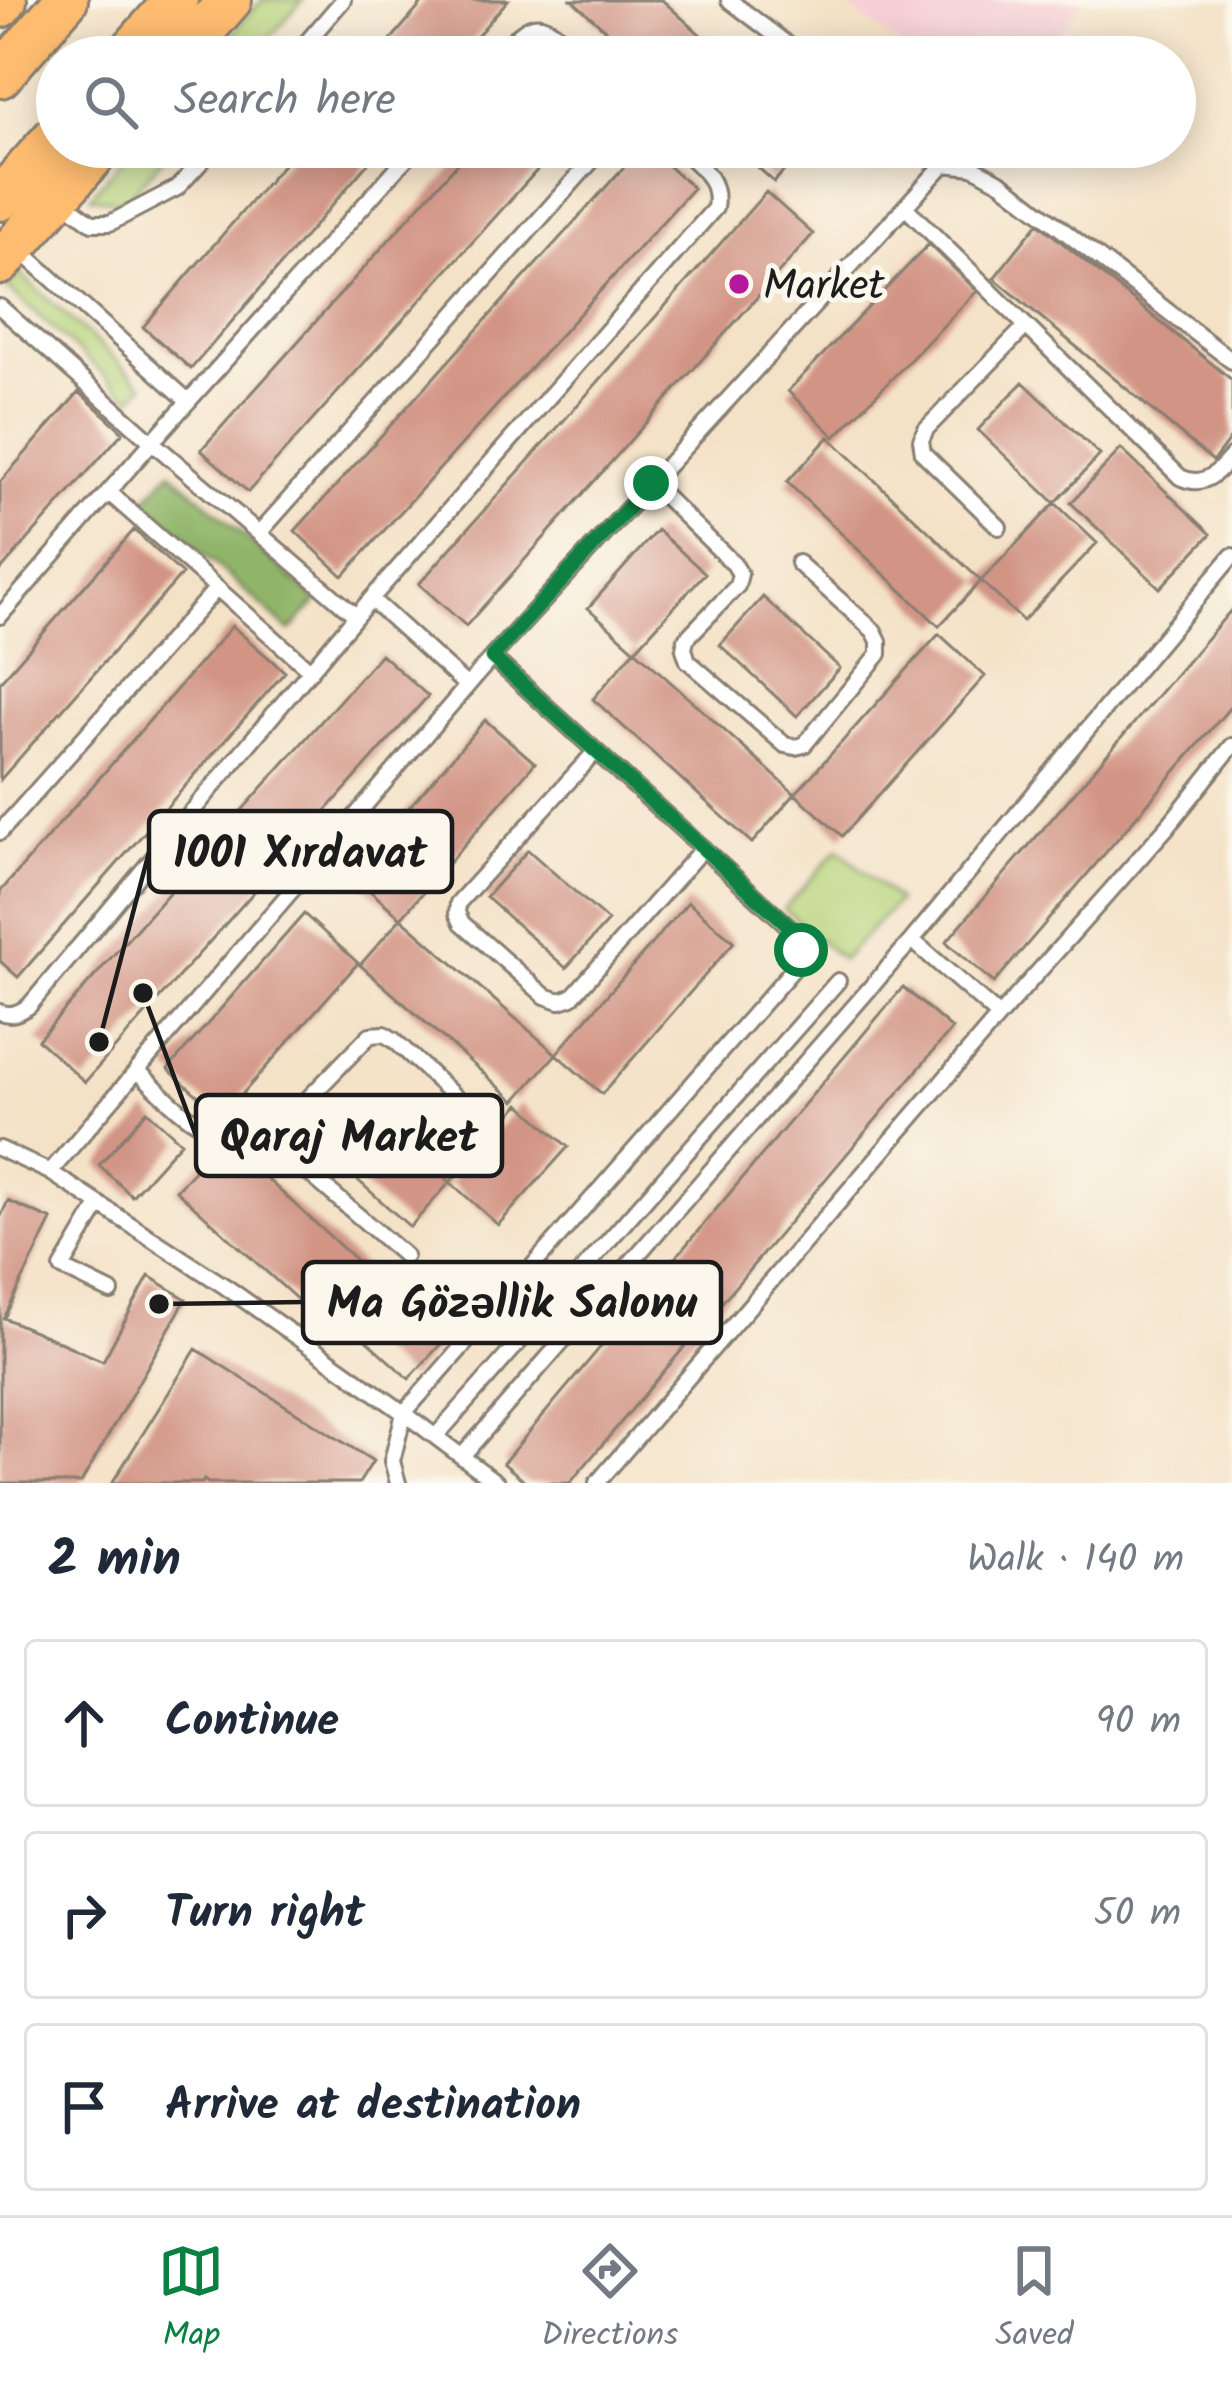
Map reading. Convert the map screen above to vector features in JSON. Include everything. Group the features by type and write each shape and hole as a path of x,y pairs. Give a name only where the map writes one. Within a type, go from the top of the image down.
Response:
{"highway":[{"path":"0,76 66,0"},
{"path":"144,36 176,0"},
{"path":"198,36 230,0"},
{"path":"0,200 36,159"},
{"path":"8,254 83,168"}],"lane":[{"path":"312,36 343,0"},
{"path":"729,0 776,36"},
{"path":"516,36 537,24 559,36"},
{"path":"57,197 92,223 110,223 176,188 195,168"},
{"path":"0,616 397,168"},
{"path":"259,533 585,168"},
{"path":"0,1012 18,1013 29,1006 370,599 715,208 718,192 701,168"},
{"path":"50,1172 492,657 940,168"},
{"path":"975,168 1002,183 1232,361"},
{"path":"904,207 1180,477 1192,483 1214,476 1232,456"},
{"path":"8,254 188,400"},
{"path":"0,308 356,616"},
{"path":"999,527 923,453 921,440 926,429 1026,326"},
{"path":"651,483 740,574 737,586 686,639 688,661 784,745 795,747 804,745 879,654 874,631 798,562"},
{"path":"108,492 311,671"},
{"path":"463,1455 912,940 1232,556"},
{"path":"0,832 217,588"},
{"path":"370,599 467,686"},
{"path":"398,1483 392,1461 404,1412 794,968 801,950 796,932 492,657"},
{"path":"597,1483 1168,826 1232,746"},
{"path":"596,751 458,903 461,922 545,996 560,1001 572,997 703,848"},
{"path":"912,940 999,1016"},
{"path":"436,1436 838,981"},
{"path":"269,1139 370,1035 384,1034 394,1040 481,1120"},
{"path":"138,1071 208,1129 269,1139 405,1256"},
{"path":"0,1149 50,1172 226,1286 497,1483"},
{"path":"99,1205 62,1268 111,1292"}],"path":[{"path":"435,1293 478,1329"}],"shaded area":[{"path":"838,0 1083,0 1058,36 887,36"}],"green space":[{"path":"262,0 303,0 271,36 230,36"},
{"path":"115,168 154,168 124,202 90,197"},
{"path":"19,273 144,385 131,399 7,287"},
{"path":"171,471 317,601 290,631 144,501"},
{"path":"838,849 898,901 842,960 784,909"}],"building":[{"path":"425,0 508,0 477,36 394,36"},
{"path":"572,0 662,0 702,36 612,36"},
{"path":"280,168 364,168 191,369 143,327"},
{"path":"453,168 539,168 248,492 201,450"},
{"path":"623,168 671,168 693,188 343,576 295,531"},
{"path":"759,168 786,168 774,182"},
{"path":"766,192 813,234 466,626 419,584"},
{"path":"1038,223 1232,380 1232,436 1213,461 994,278"},
{"path":"929,244 977,291 835,437 788,391"},
{"path":"1023,382 1100,455 1055,503 978,430"},
{"path":"79,392 123,432 0,571 0,482"},
{"path":"829,437 981,581 939,626 787,482"},
{"path":"1121,449 1211,534 1160,588 1071,503"},
{"path":"1055,503 1097,543 1023,621 981,581"},
{"path":"134,530 182,574 0,780 0,682"},
{"path":"657,530 705,573 635,650 588,608"},
{"path":"763,597 840,668 797,716 720,645"},
{"path":"1232,609 1232,705 994,983 946,942"},
{"path":"232,626 285,672 18,977 0,961 0,892"},
{"path":"939,634 985,676 842,836 795,794"},
{"path":"635,650 795,794 752,843 593,699"},
{"path":"381,654 428,696 85,1082 38,1040"},
{"path":"485,720 535,763 401,918 351,874"},
{"path":"528,850 608,921 566,968 486,897"},
{"path":"688,902 734,942 602,1094 556,1054"},
{"path":"304,914 358,963 222,1117 168,1069"},
{"path":"401,918 556,1054 515,1101 360,965"},
{"path":"903,987 952,1029 570,1483 527,1483 503,1463"},
{"path":"520,1104 568,1147 498,1225 450,1182"},
{"path":"147,1111 181,1142 132,1196 99,1165"},
{"path":"372,1112 450,1182 410,1227 332,1157"},
{"path":"223,1139 377,1279 389,1265 457,1326 409,1379 341,1318 331,1330 176,1190"},
{"path":"8,1201 52,1220 4,1318 103,1361 149,1276 186,1299 81,1483 0,1483 0,1218"},
{"path":"196,1349 373,1461 359,1483 112,1483"}],"place":[{"name":"Market","path":"739,284"},
{"name":"Qaraj Market","path":"143,993"},
{"name":"1001 Xırdavat","path":"99,1042"},
{"name":"Ma Gözəllik Salonu","path":"159,1304"}],"route":[{"path":"651,483 492,657 796,932 801,950"}]}
